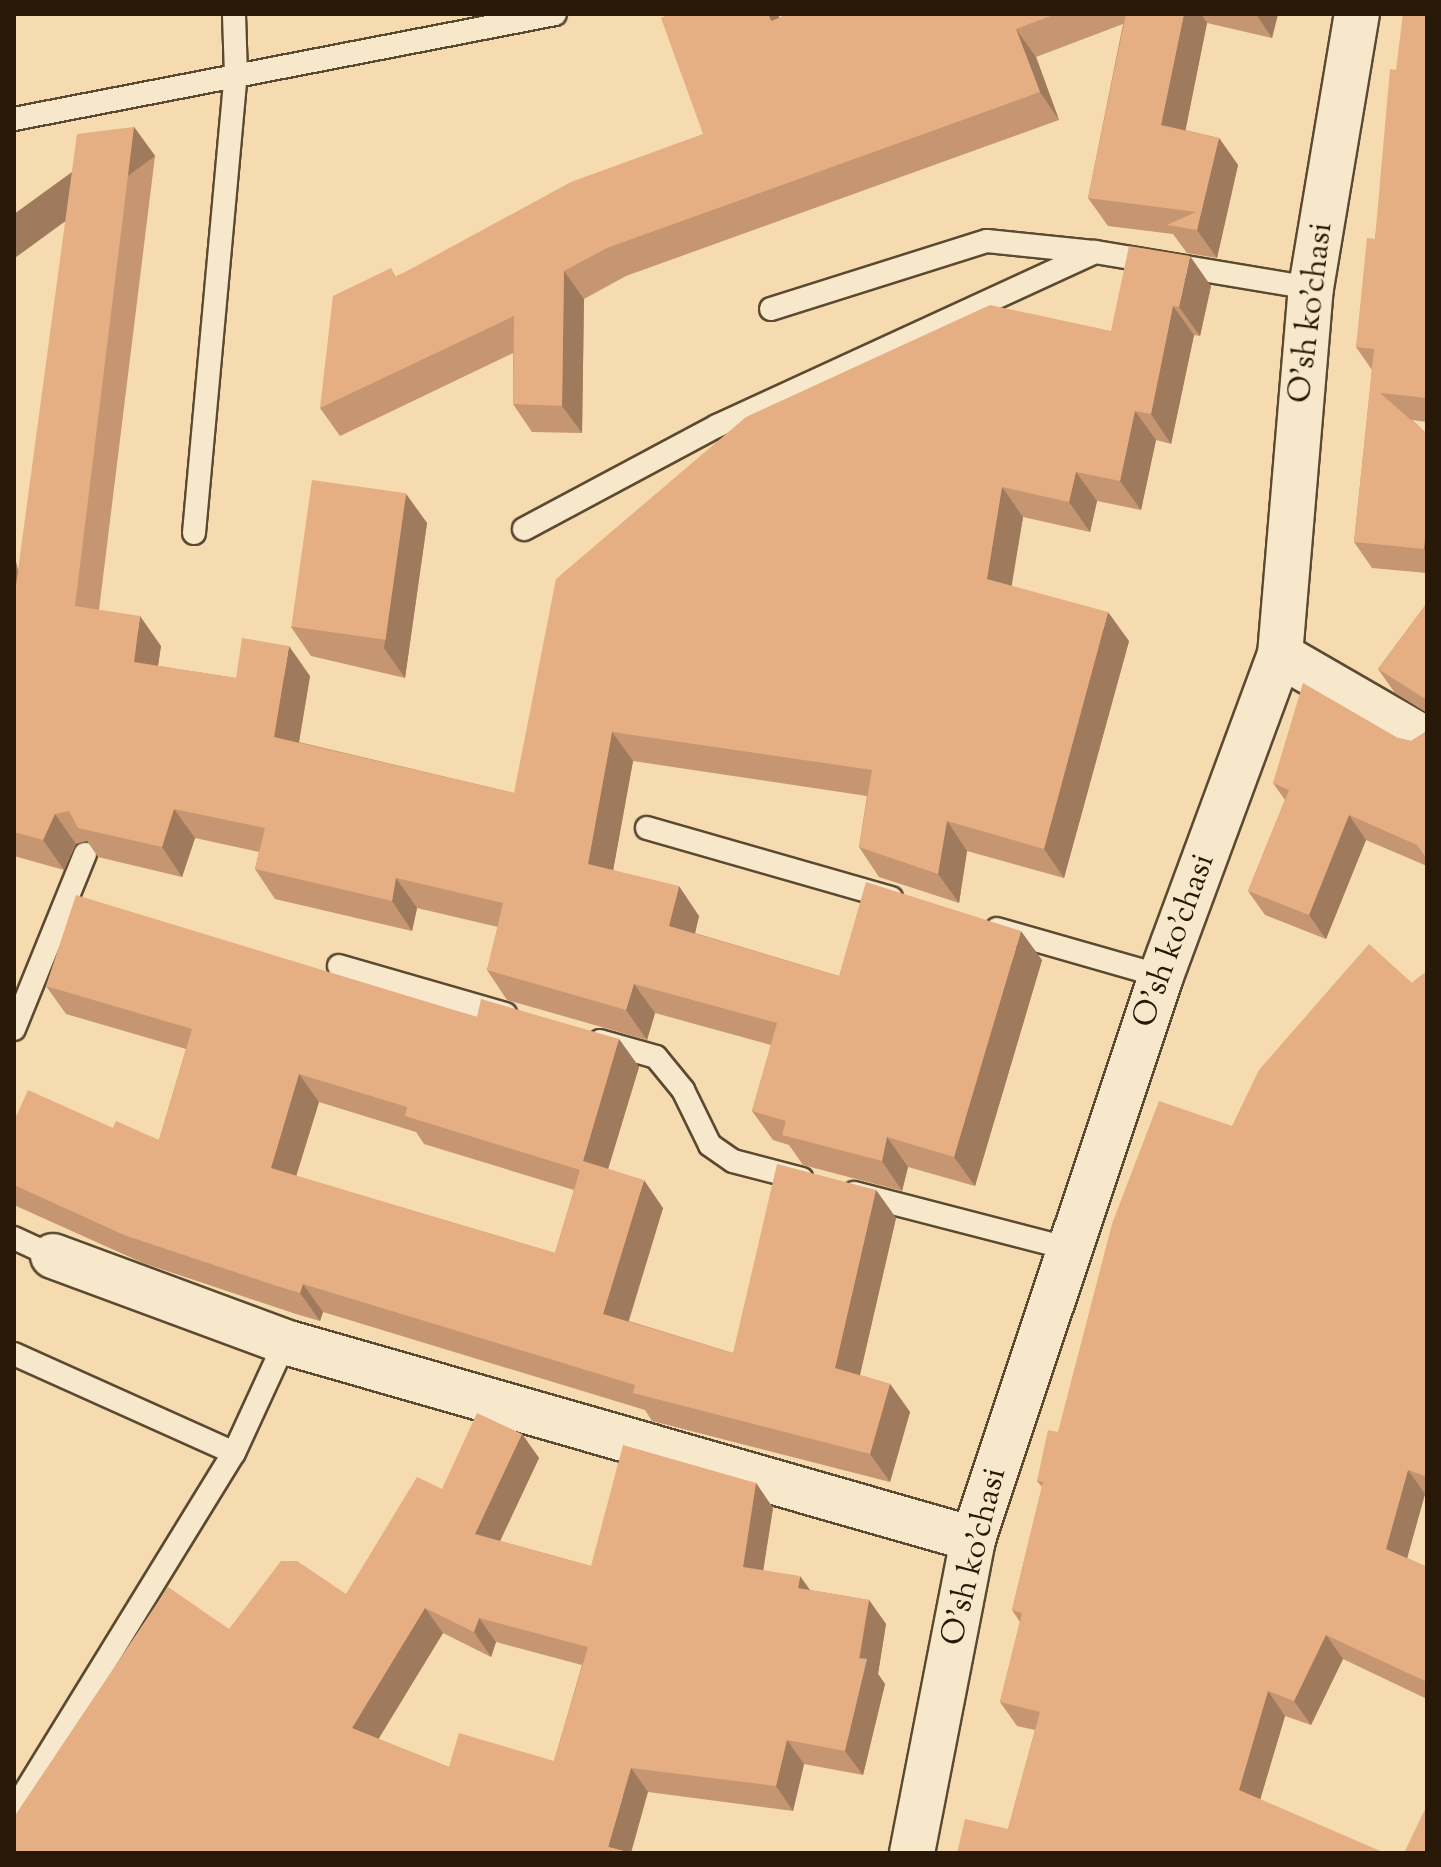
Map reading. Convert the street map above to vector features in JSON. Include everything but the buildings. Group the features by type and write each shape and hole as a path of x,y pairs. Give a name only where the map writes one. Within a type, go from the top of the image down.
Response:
{"street":[{"name":"O'sh ko'chasi","path":"912,1853 973,1539 1161,976 1280,655 1311,288 1357,14"},
{"path":"1280,655 1427,740"},
{"path":"33,1247 285,1342 973,1539"}],"lane":[{"path":"194,533 236,75 234,14"},
{"path":"14,119 38,118 236,75 555,14"},
{"path":"771,309 987,241 1095,252 1311,288"},
{"path":"524,529 717,426 1095,252"},
{"path":"647,828 919,906"},
{"path":"14,1029 85,854"},
{"path":"979,924 1161,976"},
{"path":"339,966 535,1023"},
{"path":"580,1036 656,1057 683,1090 710,1145 733,1161 1070,1249"},
{"path":"14,1810 234,1453 285,1342"},
{"path":"14,1354 234,1453"}]}
